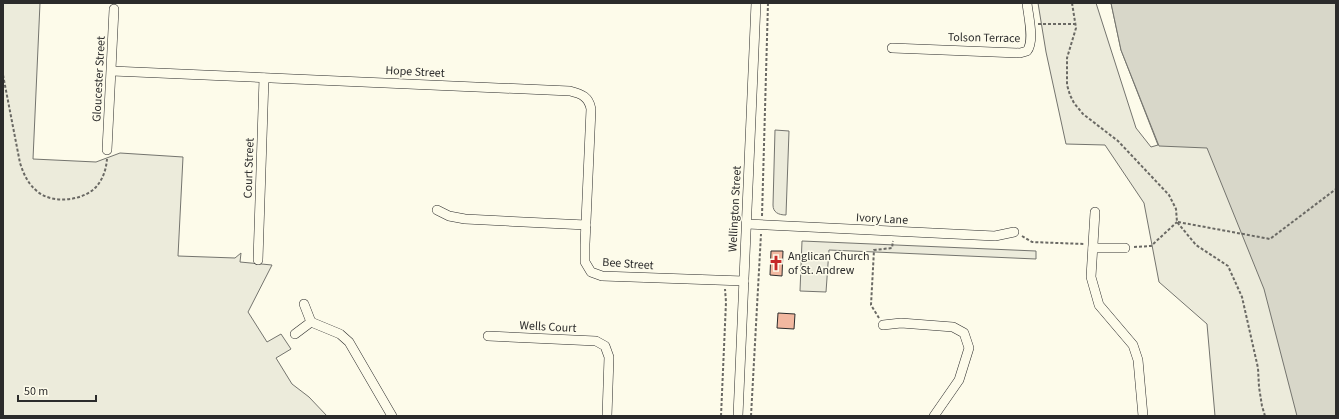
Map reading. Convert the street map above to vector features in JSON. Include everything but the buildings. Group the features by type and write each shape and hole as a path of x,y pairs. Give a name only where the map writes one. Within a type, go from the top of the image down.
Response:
{"street":[{"name":"Wellington Street","path":"738,416 756,3"},
{"name":"Tolson Terrace","path":"892,48 1020,53 1027,51 1030,45 1027,3"},
{"name":"Gloucester Street","path":"108,150 114,9"},
{"name":"Hope Street","path":"112,71 580,93 588,99 591,109 586,225"},
{"name":"Court Street","path":"258,260 264,78"},
{"path":"437,210 449,216 465,219 586,225"},
{"path":"1095,212 1090,277 1099,305 1132,345 1138,360 1143,416"},
{"name":"Ivory Lane","path":"747,224 762,226 995,236 1014,232"},
{"name":"Bee Street","path":"586,225 585,262 594,274 623,277 744,282"},
{"path":"1093,248 1124,248"},
{"path":"304,304 311,322 340,334 349,342 392,416"},
{"path":"295,334 311,322"},
{"path":"883,325 901,323 953,327 964,333 969,348 958,380 934,416"},
{"name":"Wells Court","path":"488,336 596,341 605,346 609,357 607,416"}],"path":[{"path":"751,416 762,226 768,3"},
{"path":"1072,3 1076,32 1067,58 1066,70 1067,85 1074,103 1083,114 1118,141 1169,195 1176,208 1177,222 1196,245 1228,266 1242,296 1254,346 1258,368 1259,387 1265,416"},
{"path":"1029,24 1076,24"},
{"path":"3,75 20,164 30,184 39,193 53,199 68,200 85,195 95,188 101,180 106,169 108,150"},
{"path":"1177,222 1270,239 1336,189"},
{"path":"1124,248 1151,246 1177,222"},
{"path":"883,325 871,305 874,250 892,248 894,232"},
{"path":"1014,232 1032,242 1088,244 1093,248"},
{"path":"721,416 726,302 724,281"}],"shaded area":[{"path":"3,3 40,3 33,159 96,162 120,153 183,157 178,256 235,258 241,253 240,262 272,265 248,312 267,342 281,334 291,349 276,358 292,384 309,397 327,416 3,416"},
{"path":"1038,3 1096,3 1136,128 1151,147 1158,145 1121,50 1111,3 1336,3 1336,416 1215,416 1207,324 1159,282 1144,203 1105,145 1066,144 1046,52"},
{"path":"1111,3 1336,3 1336,416 1297,416 1264,289 1207,148 1159,146 1121,50"},
{"path":"775,130 789,131 786,215 776,213 773,207"},
{"path":"802,241 1036,251 1036,259 829,250 826,292 800,291"}],"place":[{"name":"Anglican Church of St. Andrew","path":"776,263"}]}
